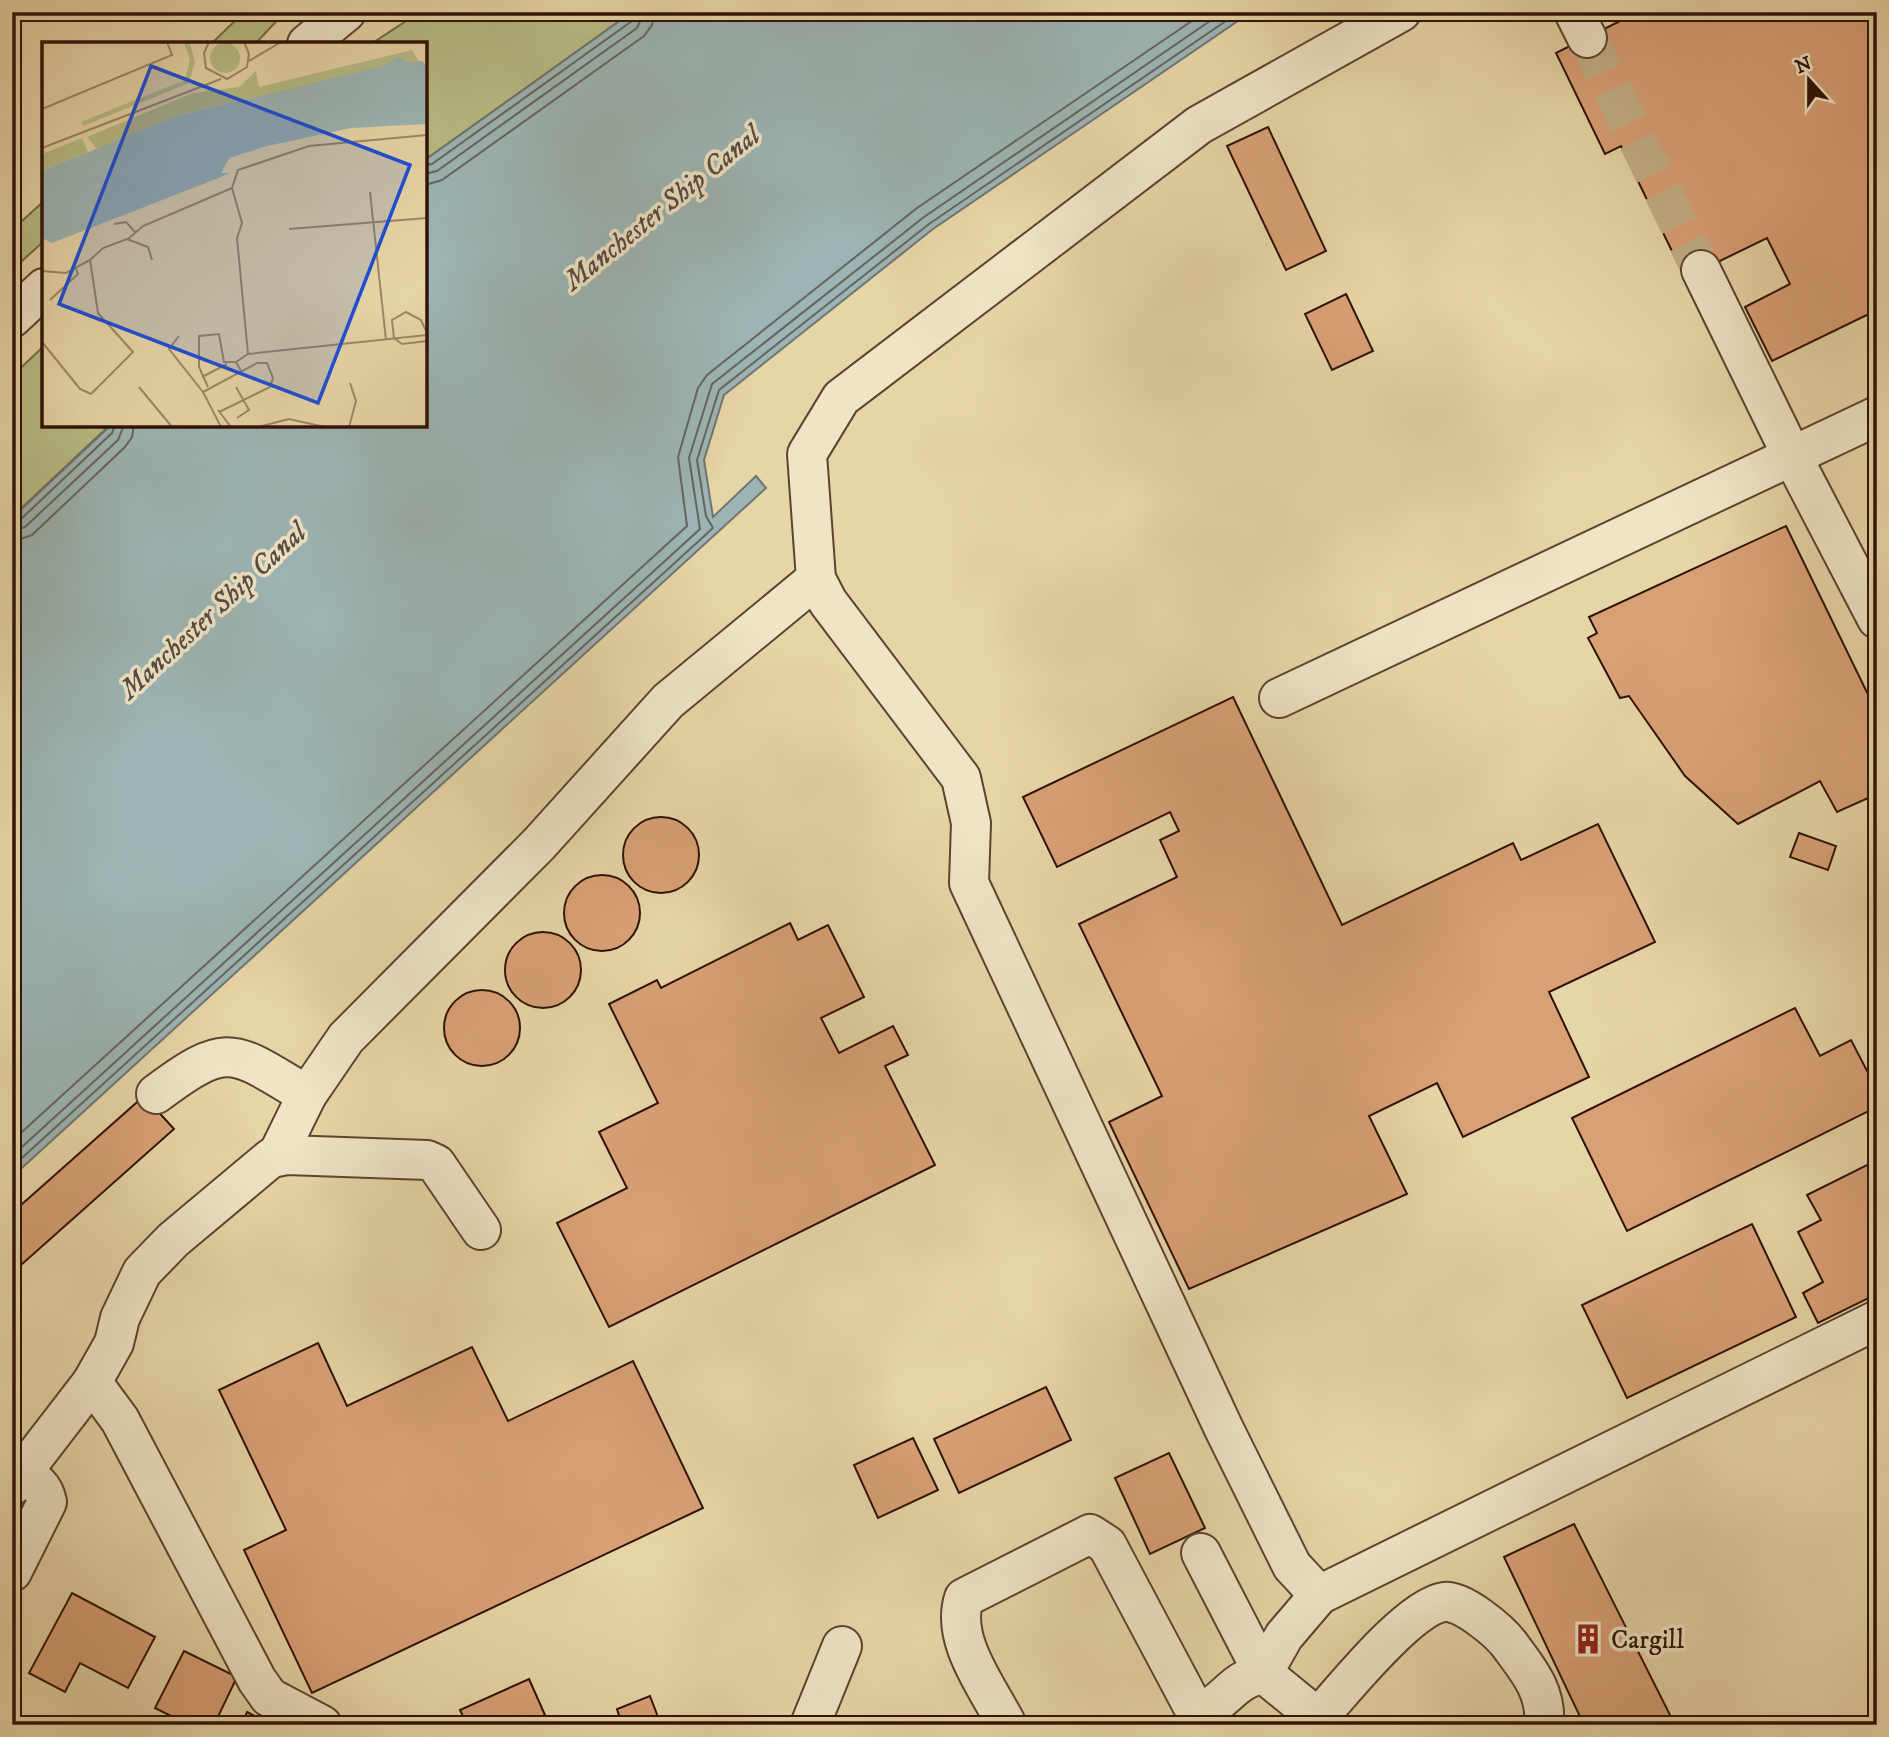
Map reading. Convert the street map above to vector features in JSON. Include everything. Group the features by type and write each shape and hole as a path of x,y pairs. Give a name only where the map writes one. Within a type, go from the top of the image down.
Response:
{"lane":[{"path":"296,42 320,12"},
{"path":"309,42 346,12"},
{"path":"1319,1595 1292,1566 1230,1441 968,883 971,823 961,778 828,602 816,579 807,454 841,398 1199,125 1401,12"},
{"path":"1701,270 1792,456 1877,619"},
{"path":"12,318 42,290"},
{"path":"1279,698 1877,416"},
{"path":"277,1156 307,1095 346,1038 539,844 668,701 816,579"},
{"path":"156,1094 190,1069 224,1055 247,1059 307,1095"},
{"path":"12,1573 47,1502 45,1492 38,1483 17,1480 92,1382 114,1343 120,1318 142,1272 173,1240 261,1165 277,1156 427,1160 436,1164 481,1230"},
{"path":"1007,1725 967,1648 959,1613 964,1598 1090,1534 1107,1545 1192,1705 1206,1715 1238,1681 1264,1673 1284,1636 1319,1595 1877,1320"},
{"path":"92,1382 120,1420 269,1697 322,1725"},
{"path":"1201,1553 1264,1673 1315,1721 1402,1626 1424,1610 1445,1601 1466,1608 1505,1639 1538,1683 1545,1712 1544,1725"},
{"path":"810,1725 842,1646"}],"green space":[{"path":"244,12 285,12 257,42 213,42"},
{"path":"420,12 632,12 427,159 427,42 374,42"},
{"path":"42,203 42,243 12,270 12,230"},
{"path":"42,348 42,427 108,427 12,517 12,376"}],"water":[{"name":"Manchester Ship Canal","path":"632,12 1251,12 933,229 724,395 704,460 713,517 756,476 766,488 12,1177 12,518 109,427 427,427 427,159"}],"building":[{"path":"1638,12 1877,12 1877,310 1772,361 1745,307 1790,284 1767,238 1685,278 1621,146 1605,154 1556,53"},
{"path":"1268,127 1326,251 1286,270 1227,146"},
{"path":"1346,294 1373,351 1332,370 1305,314"},
{"path":"1786,526 1877,713 1877,794 1837,812 1820,781 1738,824 1685,776 1629,696 1620,698 1588,638 1597,633 1589,617"},
{"path":"1233,697 1342,925 1513,843 1521,860 1598,824 1655,942 1549,992 1589,1077 1463,1137 1437,1083 1369,1116 1407,1194 1189,1289 1109,1122 1162,1096 1079,924 1177,877 1160,840 1179,831 1170,812 1057,867 1023,797"},
{"path":"661,817 676,820 688,828 696,840 699,855 696,870 688,882 676,890 661,893 646,890 634,882 626,870 623,855 626,840 634,828 646,820"},
{"path":"1799,833 1836,846 1828,870 1790,857"},
{"path":"602,875 617,878 629,886 637,898 640,913 637,928 629,940 617,948 602,951 587,948 575,940 567,928 564,913 567,898 575,886 587,878"},
{"path":"790,923 798,940 828,925 864,997 821,1018 839,1053 893,1026 908,1055 885,1066 935,1165 609,1327 557,1223 627,1188 599,1132 658,1103 609,1004 657,980 661,988"},
{"path":"543,932 558,935 570,943 578,955 581,970 578,985 570,997 558,1005 543,1008 528,1005 516,997 508,985 505,970 508,955 516,943 528,935"},
{"path":"482,990 497,993 509,1001 517,1013 520,1028 517,1043 509,1055 497,1063 482,1066 467,1063 455,1055 447,1043 444,1028 447,1013 455,1001 467,993"},
{"path":"1795,1008 1820,1056 1851,1040 1877,1090 1877,1107 1627,1231 1572,1118"},
{"path":"144,1096 174,1129 12,1273 12,1213"},
{"path":"1877,1160 1877,1294 1818,1323 1803,1293 1823,1282 1798,1232 1821,1220 1807,1195"},
{"path":"1752,1224 1796,1317 1627,1398 1582,1305"},
{"path":"318,1343 347,1406 472,1347 508,1421 633,1361 703,1508 312,1693 244,1550 286,1530 219,1390"},
{"path":"1046,1387 1071,1440 959,1493 934,1439"},
{"path":"913,1438 938,1490 878,1518 854,1465"},
{"path":"1169,1453 1205,1528 1150,1554 1115,1478"},
{"name":"Cargill","path":"1574,1524 1673,1721 1815,1725 1584,1725 1504,1557"},
{"path":"72,1593 155,1637 128,1688 80,1663 65,1692 29,1673"},
{"path":"184,1651 237,1677 214,1725 189,1725 155,1708"},
{"path":"529,1679 545,1715 523,1725 467,1725 460,1710"},
{"path":"650,1696 661,1725 622,1725 617,1709"},
{"path":"1877,1698 1877,1717 1869,1702"},
{"path":"247,1712 272,1725 241,1725"}],"tunnel":[{"path":"1587,38 1701,270"}],"place":[{"name":"Cargill","path":"1588,1639"}]}
